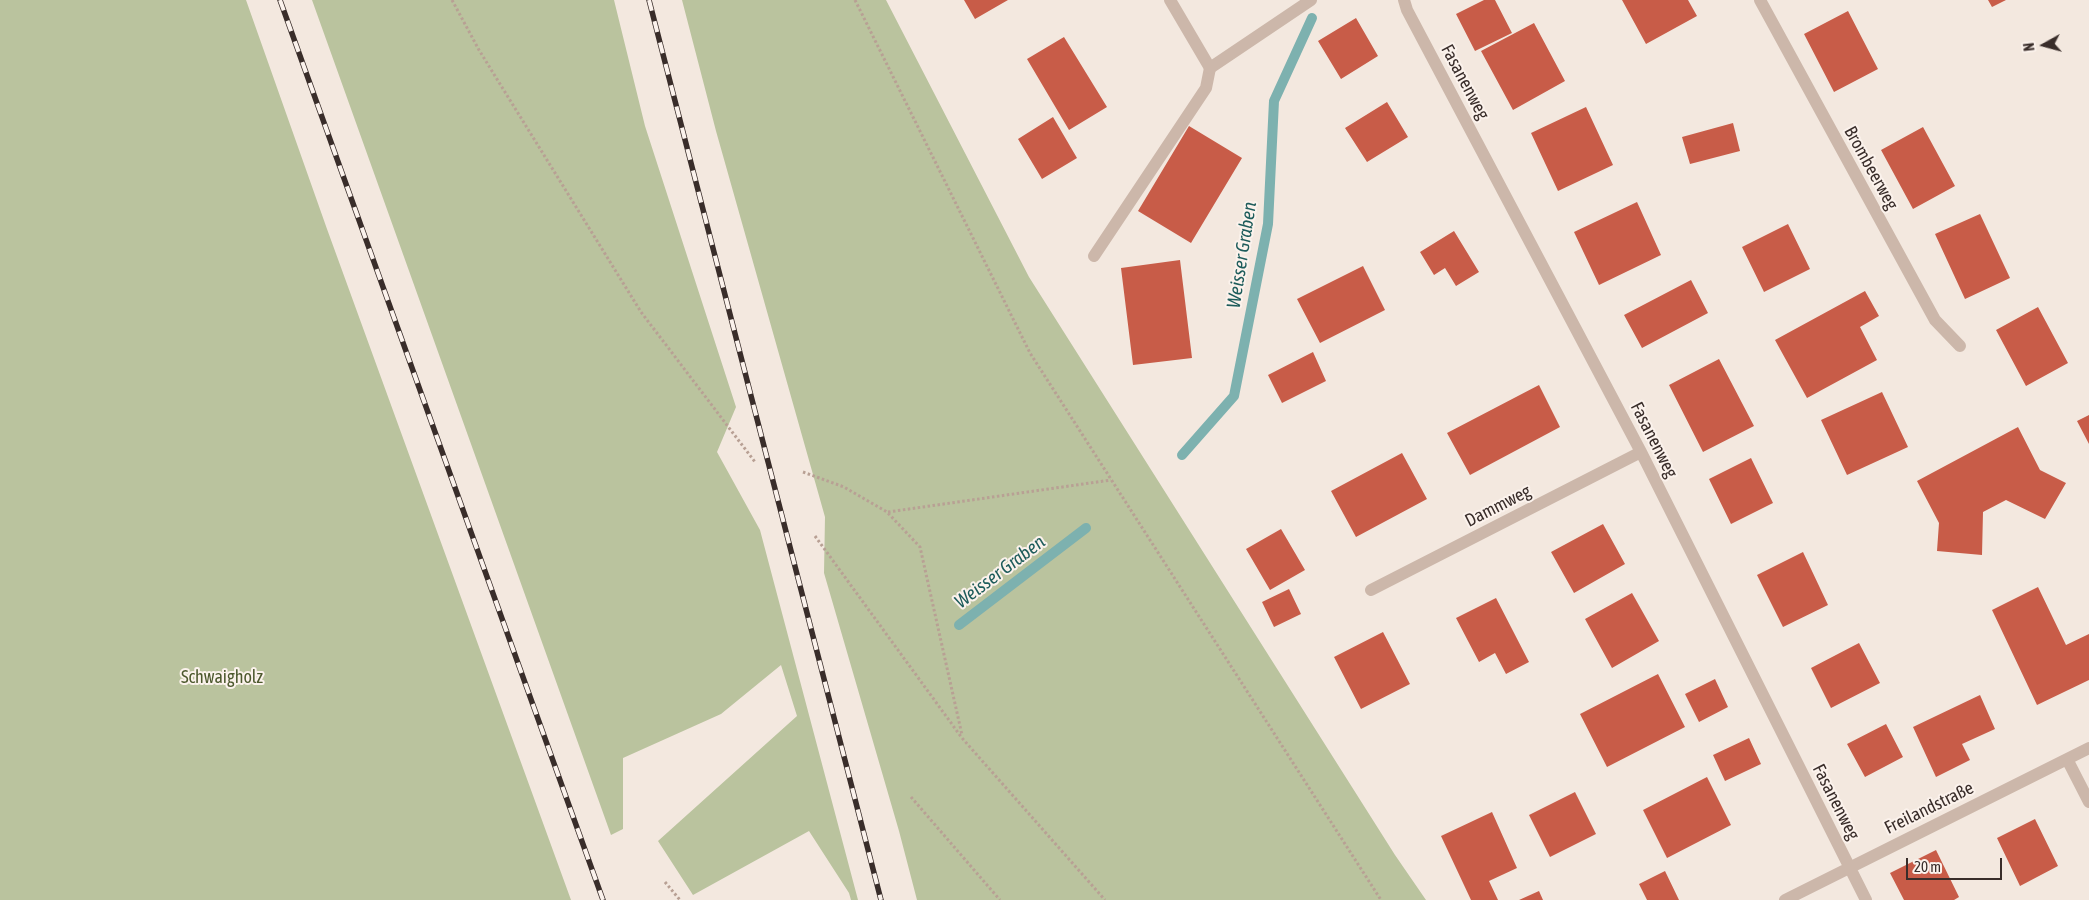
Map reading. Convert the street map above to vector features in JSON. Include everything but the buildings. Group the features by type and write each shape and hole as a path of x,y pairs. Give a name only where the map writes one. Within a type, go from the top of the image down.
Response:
{"street":[{"path":"1094,256 1206,88 1210,68 1170,0"},
{"path":"1210,68 1311,0"},
{"name":"Fasanenweg","path":"1404,0 1407,10 1641,452 1866,900"},
{"name":"Brombeerweg","path":"1760,0 1935,320 1960,346"},
{"name":"Dammweg","path":"1370,590 1641,452"},
{"name":"Freilandstraße","path":"1784,900 2089,748"},
{"path":"2067,759 2089,802"}],"path":[{"path":"452,0 484,59 641,312 755,462"},
{"path":"855,0 1030,353 1381,900"},
{"path":"803,472 844,486 887,512 920,548 962,738"},
{"path":"887,512 1112,480"},
{"path":"815,536 962,738 1105,900"},
{"path":"911,797 1000,900"},
{"path":"665,882 680,900"}],"green space":[{"name":"Schwaigholz","path":"0,0 246,0 327,229 571,900 0,900"},
{"path":"312,0 614,0 645,126 736,407 717,452 760,530 858,900 851,900 849,893 809,831 693,895 658,841 797,716 781,665 721,714 623,758 623,829 611,835"},
{"path":"682,0 886,0 1029,277 1395,855 1426,900 917,900 899,831 824,573 825,517 716,131"}],"waterway":[{"name":"Weisser Graben","path":"1182,455 1234,396 1268,224 1274,101 1312,18"},
{"name":"Weisser Graben","path":"959,625 1086,528"}],"railway":[{"path":"280,0 603,900"},
{"path":"649,0 881,900"}]}
